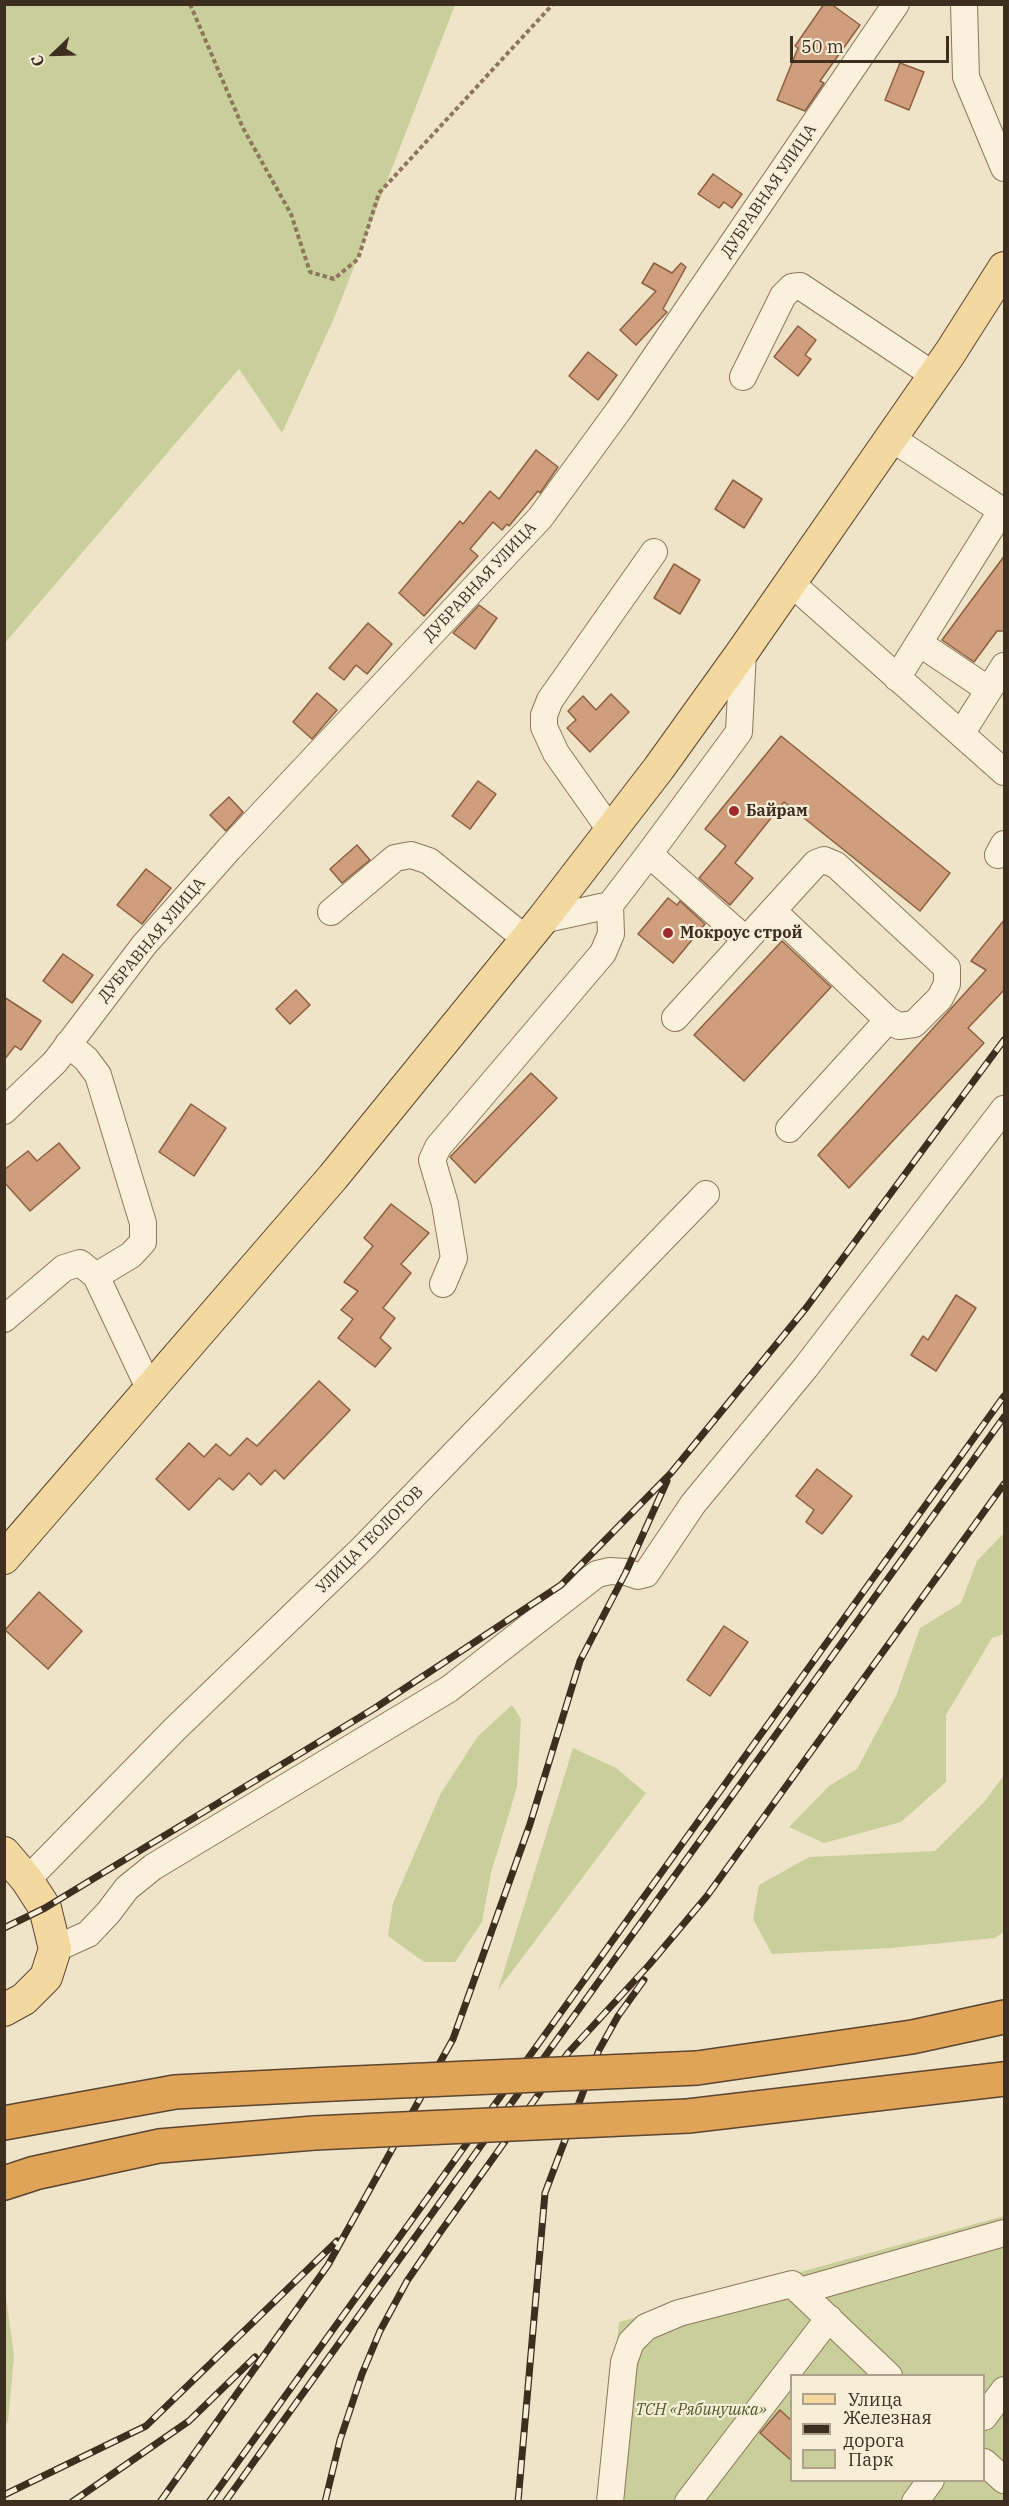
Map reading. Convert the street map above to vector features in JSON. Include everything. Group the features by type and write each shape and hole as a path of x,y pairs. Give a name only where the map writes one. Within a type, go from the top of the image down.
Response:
{"highway":[{"path":"4,2123 175,2092 698,2068 912,2037 1005,2017"},
{"path":"4,2183 35,2173 159,2146 314,2133 688,2116 1005,2079"}],"main road":[{"path":"4,1558 333,1177 534,930 611,831 791,583 934,376 1005,268"},
{"path":"4,2010 24,1999 46,1977 55,1949 45,1908 12,1864"}],"street":[{"name":"ДУБРАВНАЯ УЛИЦА","path":"4,1111 55,1062 144,945 229,849 540,518 619,410 896,4"},
{"path":"964,4 966,78 1005,168"},
{"path":"743,376 783,296 792,287 800,286 934,376"},
{"path":"891,438 1003,511 897,678"},
{"path":"611,831 556,753 544,727 544,715 550,700 654,552"},
{"path":"791,583 1005,772"},
{"path":"919,643 989,690"},
{"path":"331,912 395,858 411,855 429,861 534,930 610,905 739,732 743,651"},
{"path":"961,734 1005,666"},
{"path":"649,854 746,940"},
{"path":"675,1018 772,911 816,863 824,860 836,865 947,968 947,984 940,998 914,1024 900,1026 888,1020 772,911"},
{"path":"443,1284 454,1258 445,1204 432,1160 438,1147 603,953 611,934 610,905"},
{"path":"789,1129 888,1020"},
{"path":"68,1044 86,1059 98,1075 143,1223 143,1242 131,1255 96,1275"},
{"path":"55,1949 88,1934 127,1888 153,1867 449,1689 597,1574 609,1571 626,1572 638,1576 646,1574 693,1504 806,1367 1005,1109"},
{"name":"УЛИЦА ГЕОЛОГОВ","path":"12,1864 175,1729 363,1548 706,1194"},
{"path":"4,1319 64,1268 80,1263 96,1275 150,1390"},
{"path":"800,2291 1005,2233"},
{"path":"610,2502 624,2361 631,2342 646,2327 679,2313 792,2284 887,2374"},
{"path":"688,2502 829,2318"},
{"path":"985,2416 1005,2390"},
{"path":"985,2463 1005,2480"},
{"path":"915,2502 930,2482"}],"path":[{"path":"190,4 243,128 291,214 310,272 334,279 358,259 379,193 553,4"}],"green space":[{"path":"5,4 455,5 335,316 282,433 239,369 5,643"},
{"path":"1004,1533 1004,1634 992,1638 946,1715 946,1782 901,1822 824,1843 789,1827 829,1786 857,1769 896,1696 920,1628 961,1603 977,1561"},
{"path":"512,1705 521,1719 517,1787 491,1873 482,1922 455,1962 424,1962 388,1936 393,1903 441,1793 478,1736"},
{"path":"573,1748 616,1768 646,1793 498,1990"},
{"path":"1004,1775 1004,1932 995,1938 891,1948 772,1954 753,1919 759,1885 809,1857 935,1851 985,1801"},
{"name":"ТСН «Рябинушка»","path":"1004,2216 1004,2501 601,2502 619,2322"},
{"path":"5,2290 14,2356 8,2421 5,2427"}],"building":[{"path":"824,4 831,4 860,25 820,81 824,83 805,111 777,100 798,48 795,46"},
{"path":"900,63 924,72 909,110 885,100"},
{"path":"713,174 742,194 732,208 724,202 719,208 698,194"},
{"path":"654,263 672,273 681,263 686,267 663,309 667,312 636,345 620,330 656,291 642,283"},
{"path":"798,326 816,340 805,355 811,359 798,376 774,357"},
{"path":"588,352 617,375 598,400 569,376"},
{"path":"536,450 558,467 540,493 538,491 509,526 507,524 502,530 493,522 470,549 478,556 424,616 399,593 460,521 463,524 490,491 499,499"},
{"path":"733,480 762,499 744,528 715,509"},
{"path":"1005,555 1005,631 997,631 974,662 942,640"},
{"path":"674,564 700,580 680,614 654,598"},
{"path":"479,605 497,618 475,649 453,633"},
{"path":"368,623 392,644 367,674 356,665 344,680 329,668"},
{"path":"317,693 337,710 312,739 293,722"},
{"path":"611,694 629,712 590,752 567,728 576,720 568,711 583,696 596,710"},
{"path":"781,736 950,873 920,911 784,802 735,863 753,878 730,905 699,878 726,846 705,829"},
{"path":"478,781 496,794 470,829 452,816"},
{"path":"229,797 243,812 226,831 210,815"},
{"path":"357,845 370,860 342,883 330,869"},
{"path":"146,869 171,888 142,924 117,905"},
{"path":"668,898 677,905 680,901 705,924 673,963 638,934"},
{"path":"1005,919 1005,989 968,1028 984,1043 849,1188 818,1155 986,970 971,961"},
{"path":"782,941 831,987 744,1081 694,1035"},
{"path":"63,954 93,975 72,1003 43,981"},
{"path":"296,990 310,1005 290,1024 276,1009"},
{"path":"4,997 41,1021 21,1050 15,1046 4,1060"},
{"path":"531,1073 557,1098 475,1183 450,1157"},
{"path":"191,1104 226,1128 194,1176 159,1152"},
{"path":"59,1143 80,1168 30,1211 4,1182 4,1170 28,1151 37,1161"},
{"path":"391,1204 429,1233 401,1264 411,1273 383,1308 395,1318 380,1338 391,1348 375,1367 338,1338 353,1319 341,1310 358,1291 344,1282 373,1246 364,1238"},
{"path":"956,1295 976,1308 936,1371 911,1355 923,1336 928,1340"},
{"path":"319,1381 350,1410 284,1479 275,1470 261,1485 249,1473 233,1490 219,1478 189,1510 156,1479 189,1443 204,1457 216,1444 230,1456 247,1438 257,1446"},
{"path":"817,1469 852,1496 822,1534 806,1522 814,1510 796,1496"},
{"path":"39,1592 82,1631 48,1669 5,1630"},
{"path":"724,1626 748,1642 710,1696 687,1680"},
{"path":"780,2410 790,2419 790,2459 760,2433"}],"railway":[{"path":"4,1928 45,1908 375,1708 561,1585 671,1473 806,1308 1004,1040"},
{"path":"209,2502 1004,1396"},
{"path":"225,2502 1004,1417"},
{"path":"160,2502 328,2265 453,2039 530,1824 580,1661 626,1572 667,1481"},
{"path":"325,2502 340,2440 362,2374 380,2331 407,2281 568,2053 649,1965 707,1896 1004,1484"},
{"path":"518,2502 545,2193 599,2050 618,2016 644,1980"},
{"path":"4,2495 146,2426 337,2241"},
{"path":"72,2502 189,2421 255,2357"}],"place":[{"name":"Байрам","path":"734,811"},
{"name":"Мокроус строй","path":"668,933"}]}
